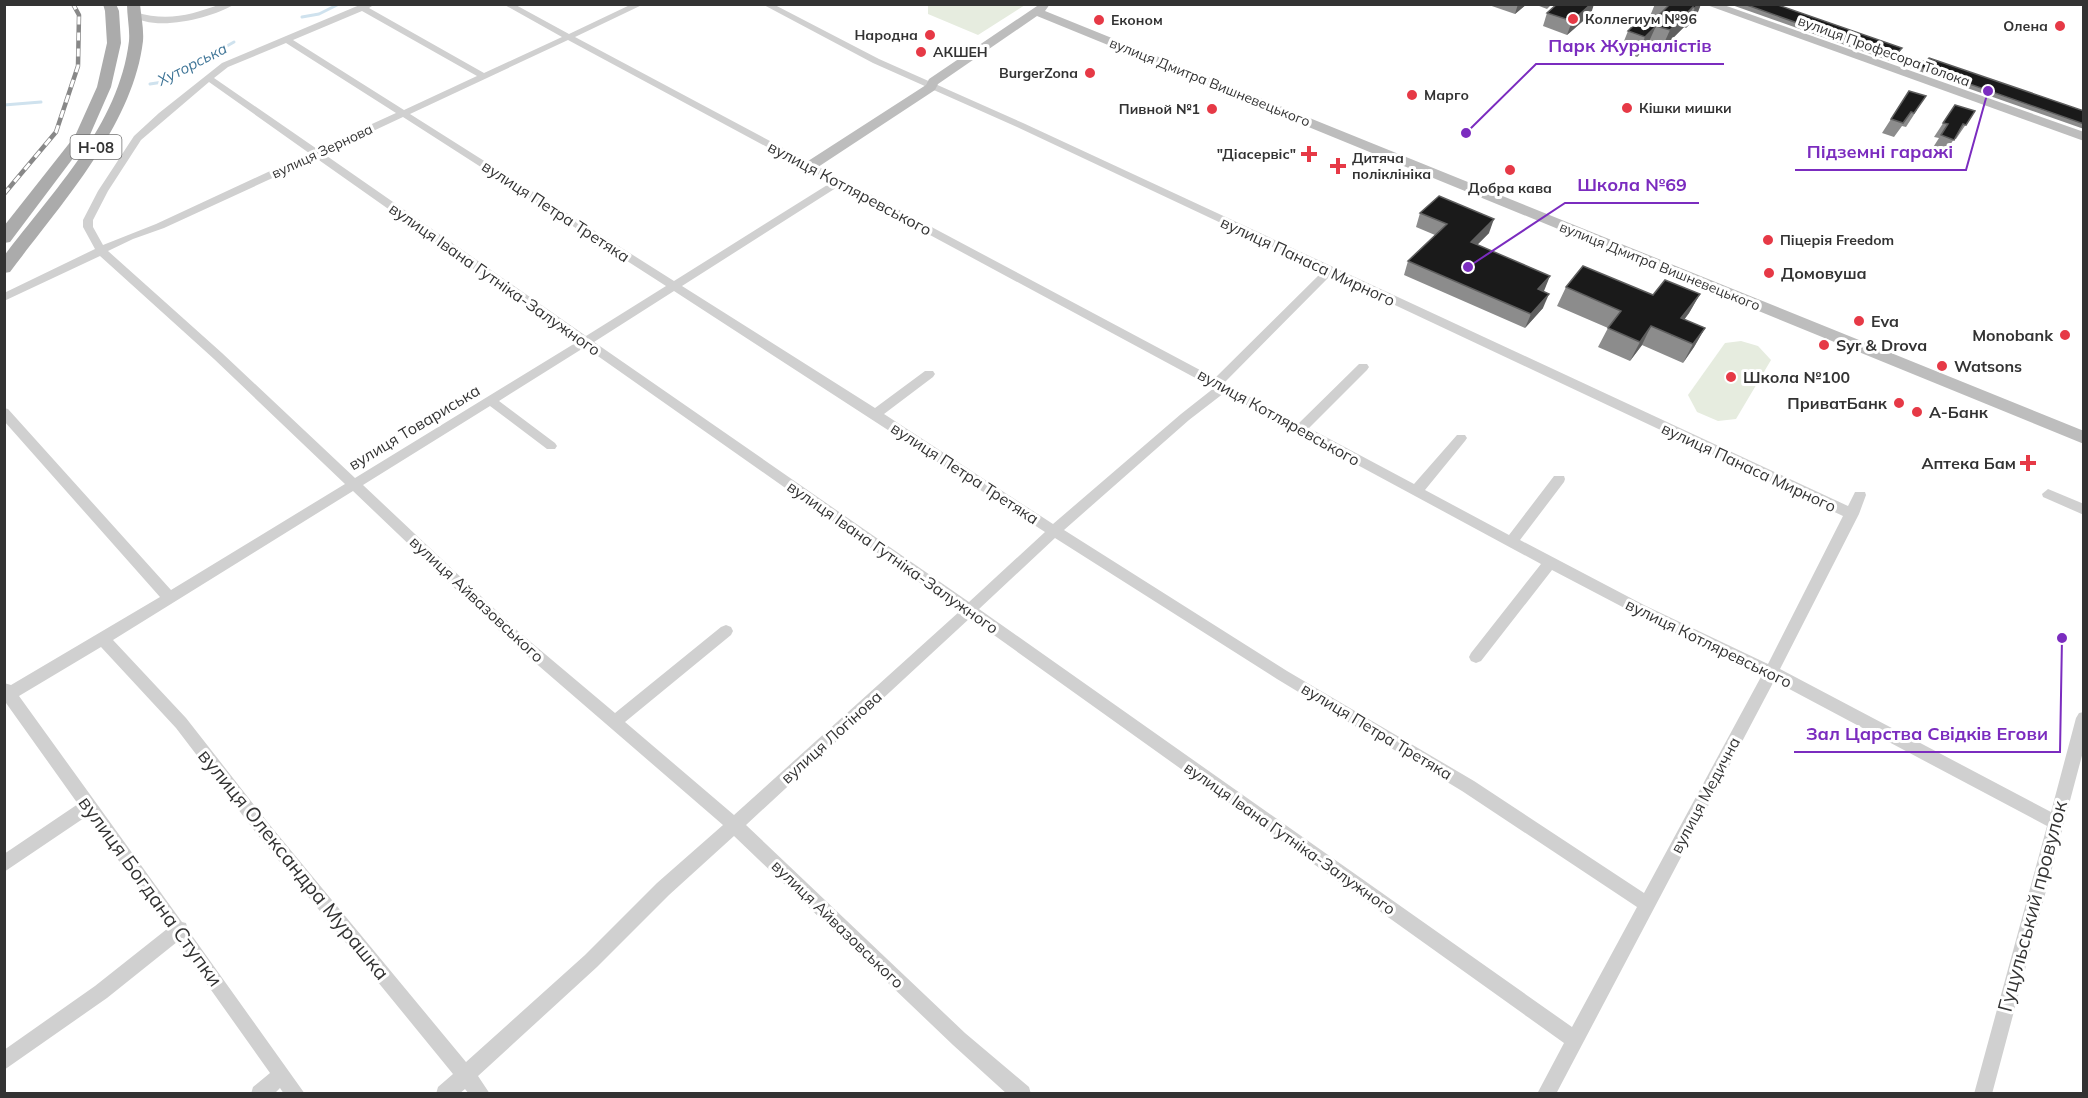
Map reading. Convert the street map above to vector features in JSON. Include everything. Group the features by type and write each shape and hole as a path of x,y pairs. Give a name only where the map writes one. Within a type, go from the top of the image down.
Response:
{"main road":[{"name":"Н-08","path":"4,238 82,137 104,87 114,43 110,4"},
{"name":"Н-08","path":"4,268 104,136 125,84 136,40 134,10"}],"street":[{"name":"вулиця Котляревського","path":"507,4 1511,542 1639,609 1771,672 2054,822"},
{"name":"вулиця Панаса Мирного","path":"766,4 940,82 1020,125 1852,514"},
{"name":"вулиця Професора Толока","path":"1709,4 2084,137"},
{"path":"134,10 148,20 168,20 225,5"},
{"path":"210,79 218,69 225,65 367,6 484,76"},
{"name":"вулиця Зернова","path":"4,298 129,237 160,226 634,6"},
{"path":"810,166 1048,11"},
{"path":"940,82 991,44 1048,11"},
{"name":"вулиця Дмитра Вишневецького","path":"1048,11 2084,438"},
{"name":"вулиця Петра Третяка","path":"286,39 875,414 1054,531 1282,675 1468,786 1647,904"},
{"name":"вулиця Івана Гутніка-Залужного","path":"210,79 968,609 1574,1039"},
{"name":"вулиця Айвазовського","path":"210,79 162,115 137,138 118,171 103,191 88,220 88,227 101,251 218,356 515,637 733,824 959,1039 1022,1094"},
{"name":"вулиця Товариська","path":"6,693 103,639 585,342 839,182"},
{"name":"вулиця Логінова","path":"445,1094 591,961 663,889 733,824 855,717 968,609 1220,385 1329,271"},
{"path":"1301,429 1364,367"},
{"path":"875,414 929,374"},
{"path":"490,400 551,446"},
{"path":"4,412 168,597"},
{"path":"1416,491 1461,438"},
{"path":"1511,542 1559,479"},
{"path":"2048,494 2084,510"},
{"name":"вулиця Медична","path":"1546,1094 1771,672 1860,495"},
{"path":"1476,657 1550,562"},
{"path":"615,722 726,631"},
{"name":"вулиця Олександра Мурашка","path":"103,639 181,723 262,829 482,1094"},
{"name":"вулиця Богдана Ступки","path":"6,693 180,929 296,1094"},
{"name":"Гуцульський провулок","path":"1983,1094 2054,822 2084,718"},
{"path":"4,864 89,806"},
{"path":"4,1061 100,992 180,929"},
{"path":"260,1094 282,1074"}],"shaded area":[{"path":"928,4 1025,5 978,35 928,14"},
{"name":"Школа №100","path":"1741,341 1758,346 1771,360 1736,419 1718,421 1697,412 1688,395 1725,343"}],"building":[{"path":"1557,4 1591,4 1572,21 1547,13"},
{"path":"1670,4 1698,4 1670,30 1656,26 1645,37 1628,31 1643,16 1655,19"},
{"path":"1744,4 1775,4 1902,48 1893,57"},
{"path":"1929,58 2084,111 2084,124 1898,59 1926,61"},
{"path":"1909,91 1926,96 1914,113 1911,112 1903,123 1891,119"},
{"path":"1955,105 1975,111 1966,125 1963,124 1954,140 1941,135 1948,124 1943,123"},
{"path":"1439,196 1494,219 1471,242 1550,276 1538,289 1549,294 1531,314 1408,261 1447,224 1420,213"},
{"path":"1583,266 1653,295 1665,280 1700,294 1681,318 1705,328 1693,344 1651,326 1640,342 1608,328 1621,311 1566,287"}],"waterway":[{"name":"Хуторська","path":"302,17 319,14 339,4"},
{"name":"Хуторська","path":"150,84 163,82 234,42"},
{"name":"Хуторська","path":"4,105 41,102"}],"railway":[{"path":"4,194 56,132 78,66 79,15 73,4"}],"place":[{"name":"Коллегиум №96","path":"1573,19"},
{"name":"Економ","path":"1099,20"},
{"name":"Олена","path":"2060,26"},
{"name":"Народна","path":"930,35"},
{"name":"АКШЕН","path":"921,52"},
{"name":"BurgerZona","path":"1090,73"},
{"name":"Підземні гаражі","path":"1988,91"},
{"name":"Марго","path":"1412,95"},
{"name":"Кішки мишки","path":"1627,108"},
{"name":"Пивной №1","path":"1212,109"},
{"name":"Парк Журналістів","path":"1466,133"},
{"name":"\"Діасервіс\"","path":"1309,154"},
{"name":"Дитяча поліклініка","path":"1338,166"},
{"name":"Добра кава","path":"1510,170"},
{"name":"Піцерія Freedom","path":"1768,240"},
{"name":"Школа №69","path":"1468,267"},
{"name":"Домовуша","path":"1769,273"},
{"name":"Eva","path":"1859,321"},
{"name":"Monobank","path":"2065,335"},
{"name":"Syr & Drova","path":"1824,345"},
{"name":"Watsons","path":"1942,366"},
{"name":"Школа №100","path":"1731,377"},
{"name":"ПриватБанк","path":"1899,403"},
{"name":"А-Банк","path":"1917,412"},
{"name":"Аптека Бам","path":"2028,463"},
{"name":"Зал Царства Свiдкiв Егови","path":"2062,638"}]}
